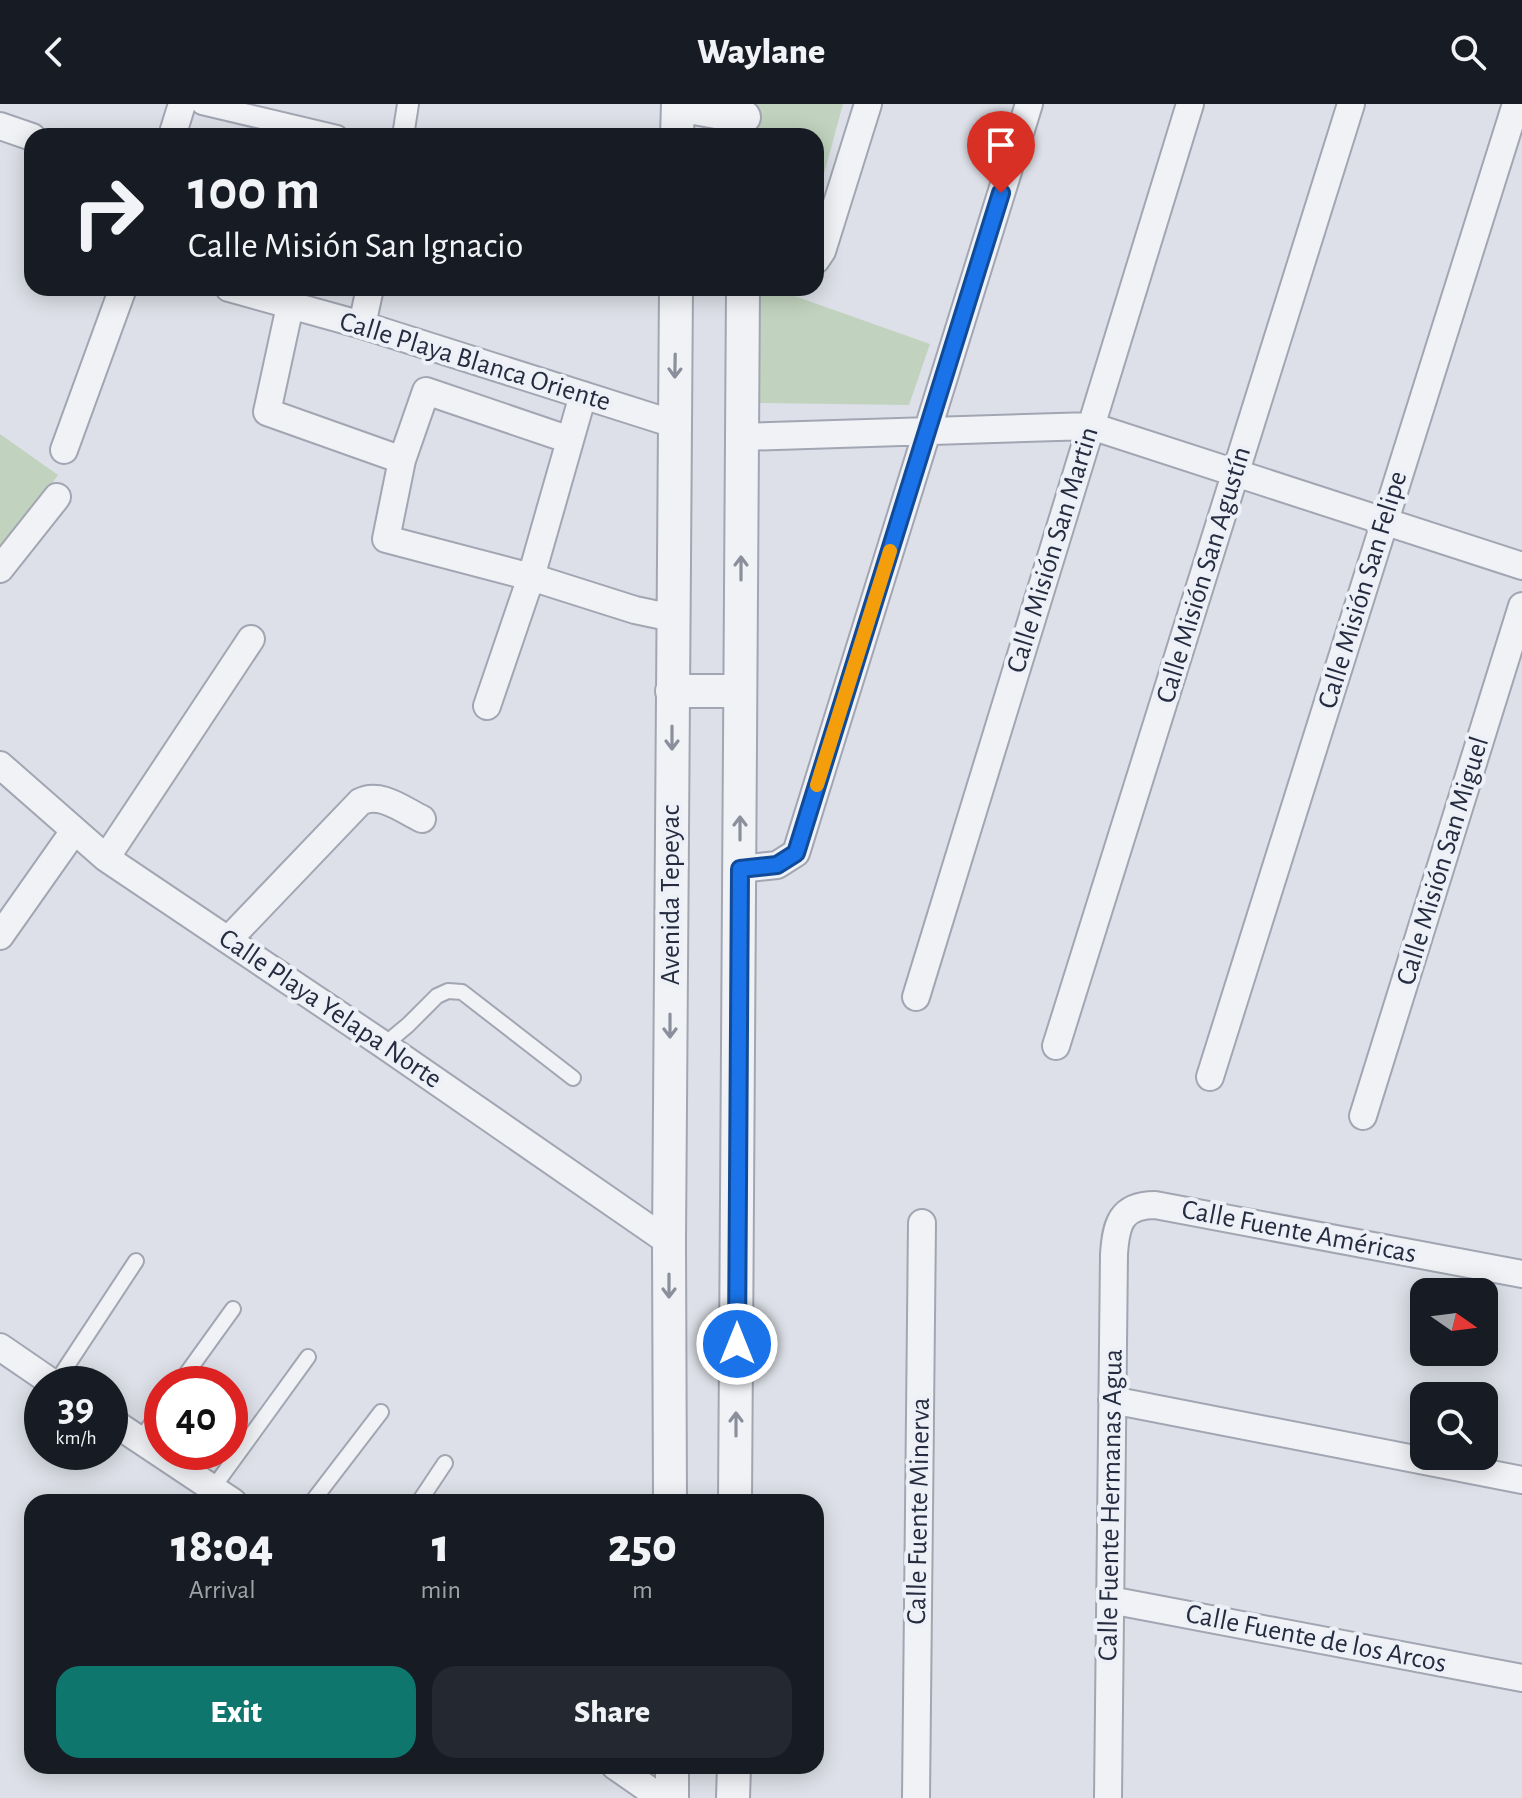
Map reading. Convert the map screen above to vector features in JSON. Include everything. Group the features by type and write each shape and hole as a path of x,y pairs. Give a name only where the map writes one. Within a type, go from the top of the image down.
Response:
{"street":[{"path":"174,128 182,104"},
{"path":"202,104 303,128"},
{"path":"404,128 408,104"},
{"path":"677,128 678,104 744,119"},
{"path":"824,245 868,104"},
{"path":"740,869 777,865 796,853 1029,104"},
{"name":"Calle Misión San Martin","path":"916,997 1190,104"},
{"name":"Calle Misión San Agustín","path":"1056,1046 1351,104"},
{"name":"Calle Misión San Felipe","path":"1210,1077 1516,104"},
{"path":"0,126 24,134"},
{"path":"64,450 120,296"},
{"name":"Calle Playa Blanca Oriente","path":"256,296 362,325 674,424"},
{"path":"362,325 368,296"},
{"name":"Avenida Tepeyac","path":"670,1494 676,296"},
{"path":"735,1494 743,296"},
{"path":"290,306 267,412 402,460"},
{"path":"438,350 402,460 386,539 673,618"},
{"path":"426,391 570,440"},
{"path":"487,706 531,577 583,395"},
{"path":"742,437 1091,426 1522,566"},
{"path":"0,569 57,497"},
{"name":"Calle Misión San Miguel","path":"1363,1116 1522,606"},
{"path":"106,858 251,639"},
{"path":"672,691 740,691"},
{"name":"Calle Playa Yelapa Norte","path":"0,765 106,858 669,1242"},
{"path":"228,940 360,802 371,798 382,799 422,819"},
{"path":"0,936 74,831"},
{"name":"Calle Fuente Américas","path":"1125,1214 1139,1205 1155,1205 1522,1274"},
{"name":"Calle Fuente Hermanas Agua","path":"1109,1798 1114,1254 1115,1231 1125,1214"},
{"name":"Calle Fuente Minerva","path":"916,1798 922,1223"},
{"path":"0,1347 28,1366"},
{"path":"1112,1400 1522,1480"},
{"path":"128,1432 221,1494"},
{"name":"Calle Fuente de los Arcos","path":"1110,1600 1522,1678"},
{"path":"626,1774 661,1798"},
{"path":"672,1774 672,1798"},
{"path":"733,1798 734,1774"}],"lane":[{"path":"384,1045 437,996 448,991 462,992 573,1078"},
{"path":"67,1366 136,1261"},
{"path":"192,1366 233,1309"},
{"path":"224,1494 308,1357"},
{"path":"318,1494 381,1412"},
{"path":"140,1440 144,1434"},
{"path":"424,1494 445,1463"}],"green space":[{"path":"757,104 843,104 824,174 824,128 756,128"},
{"path":"756,296 795,296 930,344 909,405 755,403"},
{"path":"0,434 58,475 0,555"}],"slow traffic":[{"path":"817,785 890,551"}],"route":[{"path":"737,1344 740,869 777,865 796,853 1001,193"}]}
